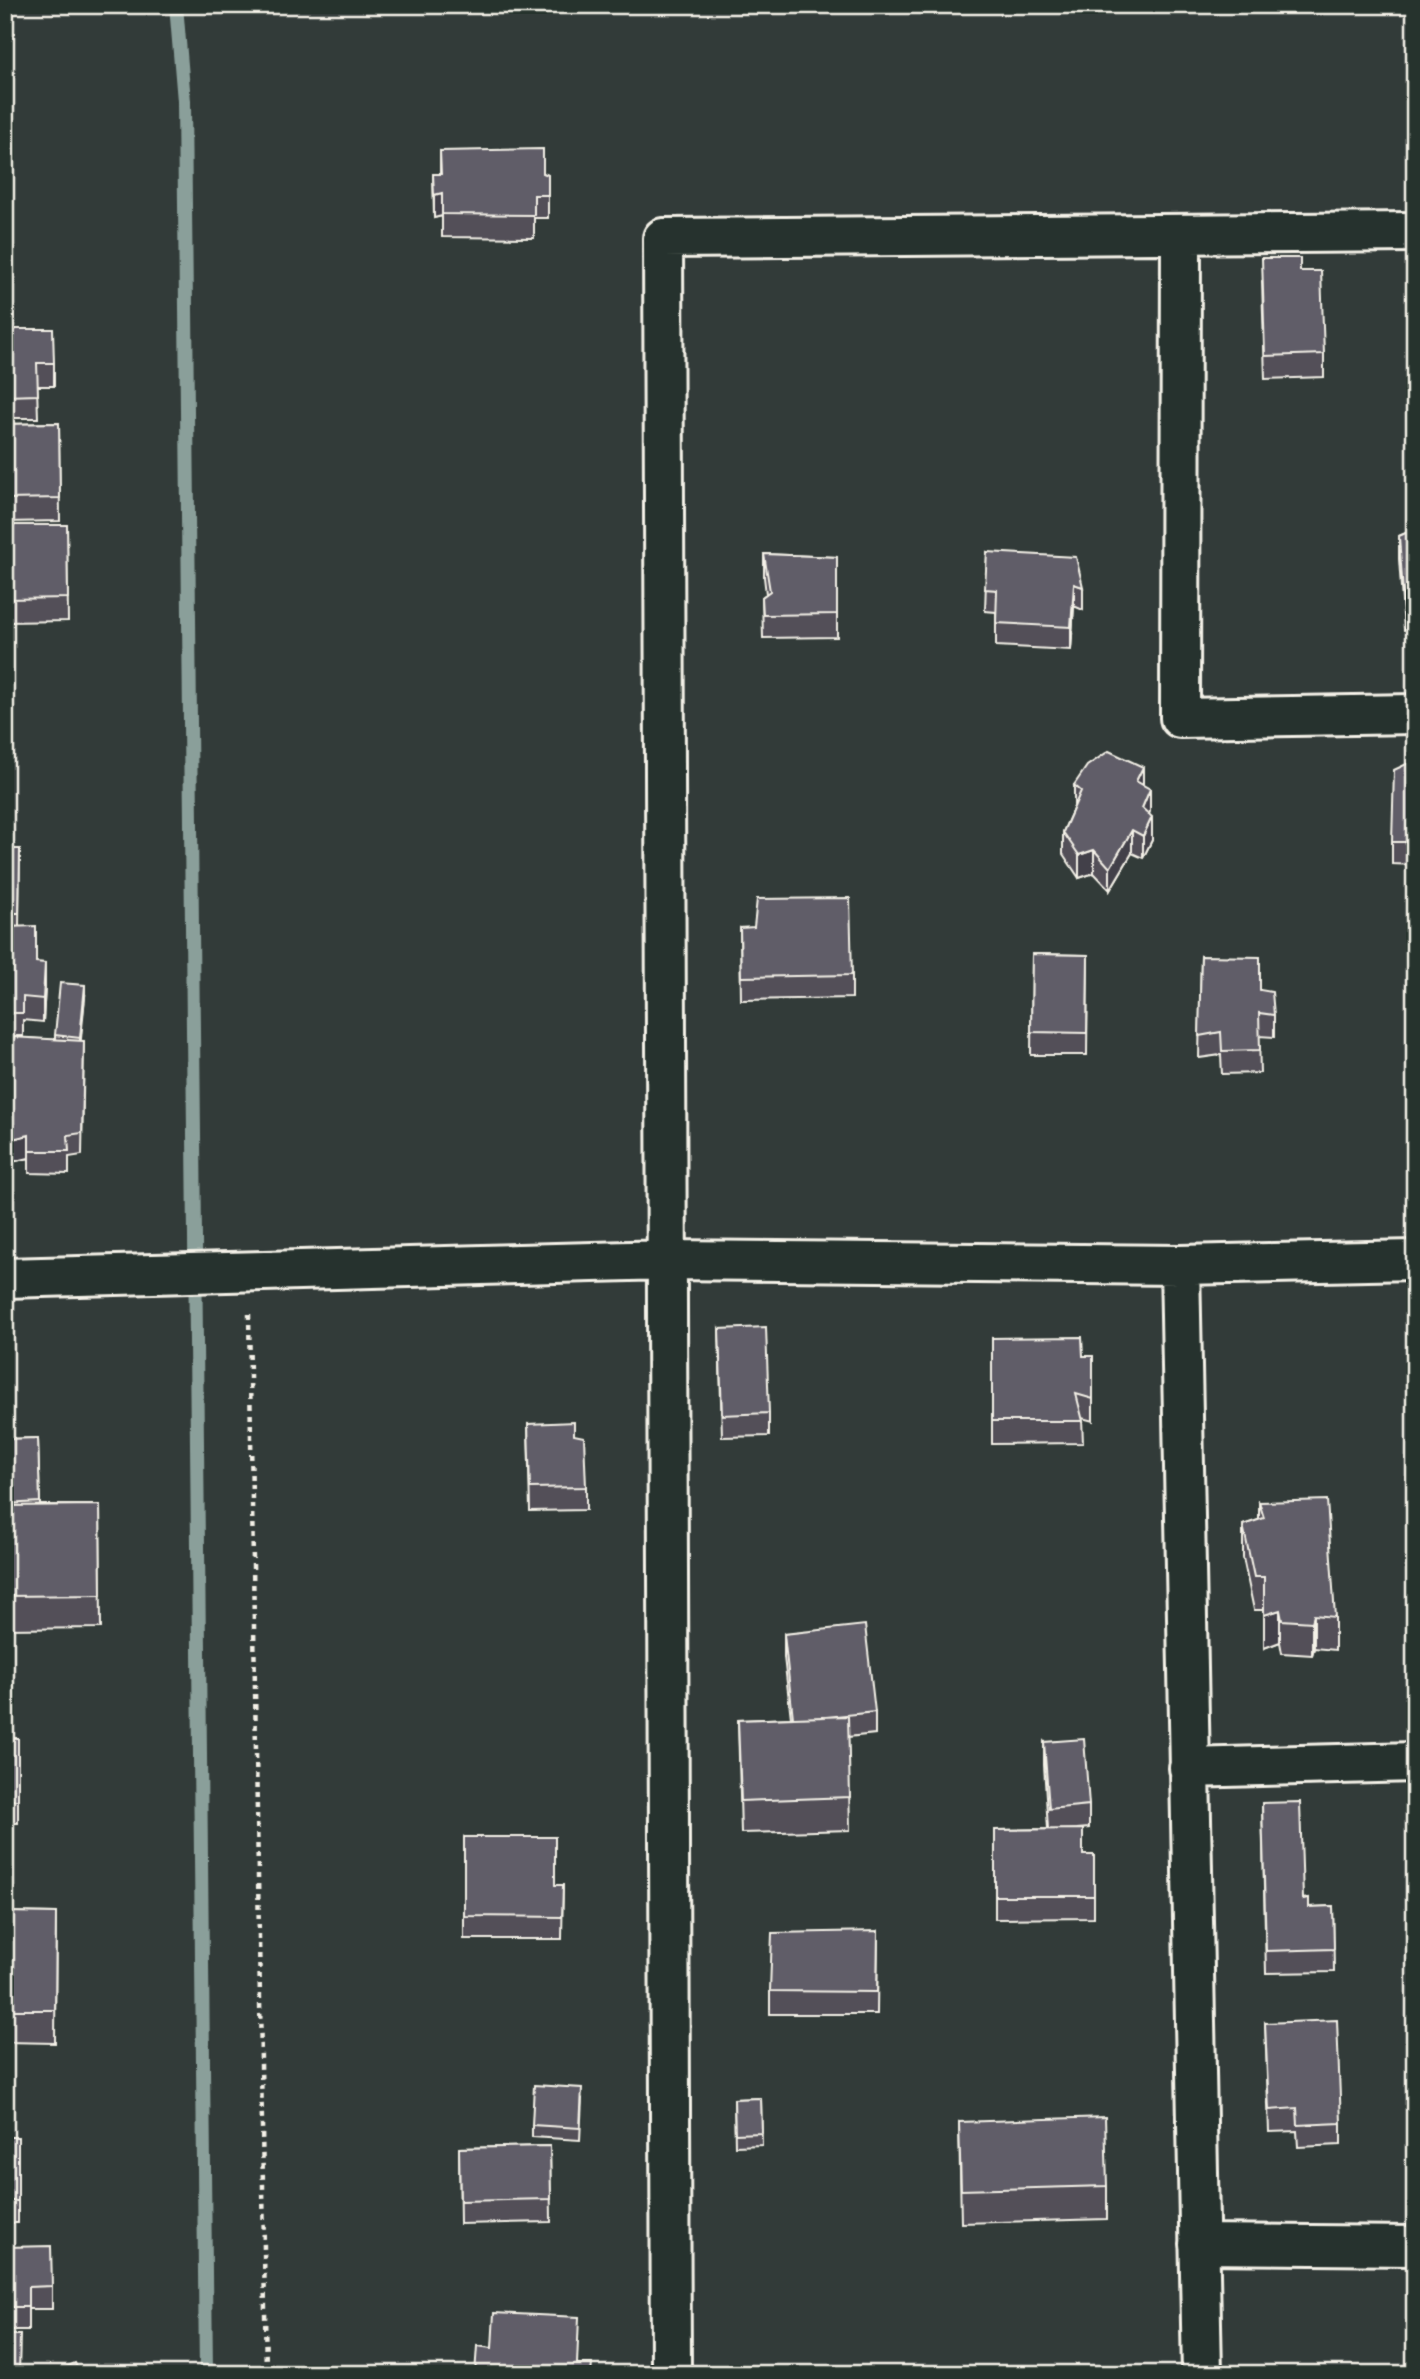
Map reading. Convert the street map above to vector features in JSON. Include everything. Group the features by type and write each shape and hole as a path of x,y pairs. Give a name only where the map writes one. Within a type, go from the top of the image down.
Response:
{"street":[{"path":"671,2374 663,237 1415,232"},
{"path":"1181,234 1180,718 1415,713"},
{"path":"5,1278 667,1259 1180,1265 1415,1260"},
{"path":"1180,1265 1202,2374"},
{"path":"1189,1768 1415,1762"},
{"path":"1199,2244 1415,2246"}],"path":[{"path":"249,1271 267,2374"}],"building":[{"path":"543,149 543,173 548,175 548,195 534,195 534,215 442,214 442,193 434,195 433,174 441,174 440,151"},
{"path":"5,152 9,152 10,208 5,208"},
{"path":"5,242 10,242 9,298 5,298"},
{"path":"1262,258 1300,258 1300,271 1321,271 1324,354 1265,356"},
{"path":"5,329 53,329 54,363 37,363 38,395 5,396"},
{"path":"59,423 60,498 5,499 5,424"},
{"path":"5,525 67,525 68,598 5,599"},
{"path":"1415,529 1415,606 1404,608 1399,536"},
{"path":"987,552 1076,557 1083,587 1074,584 1071,627 996,623 997,590 985,589"},
{"path":"764,554 837,557 837,614 763,615 762,597 770,591"},
{"path":"1109,751 1143,767 1136,781 1150,789 1142,808 1152,817 1143,836 1132,830 1110,868 1094,850 1079,855 1063,832 1081,791 1074,785 1087,766"},
{"path":"1415,760 1415,842 1392,842 1394,770"},
{"path":"5,849 20,849 19,913 5,913"},
{"path":"850,898 852,975 741,977 740,928 754,927 757,899"},
{"path":"36,926 36,962 45,963 43,999 23,997 23,1013 5,1013 5,927"},
{"path":"1032,954 1088,955 1087,1033 1031,1032"},
{"path":"1201,956 1260,957 1260,990 1272,992 1274,1015 1259,1013 1260,1050 1222,1051 1221,1032 1199,1036"},
{"path":"60,983 85,985 80,1038 55,1035"},
{"path":"11,1037 84,1041 82,1133 68,1135 69,1151 29,1151 29,1135 12,1139"},
{"path":"766,1327 769,1413 722,1415 719,1329"},
{"path":"1082,1337 1083,1356 1093,1356 1093,1399 1076,1394 1083,1421 992,1421 992,1338"},
{"path":"574,1422 574,1435 584,1437 586,1487 530,1488 528,1424"},
{"path":"38,1438 40,1502 5,1504 5,1439"},
{"path":"1327,1500 1335,1617 1314,1615 1312,1622 1282,1620 1280,1610 1264,1615 1264,1577 1254,1577 1243,1525 1264,1518 1259,1502"},
{"path":"100,1505 101,1595 5,1596 5,1506"},
{"path":"865,1625 875,1712 793,1718 784,1634"},
{"path":"848,1716 850,1797 741,1801 738,1720"},
{"path":"5,1738 18,1738 18,1800 5,1800"},
{"path":"1084,1739 1089,1805 1049,1809 1044,1742"},
{"path":"1300,1802 1303,1899 1309,1898 1309,1907 1333,1906 1334,1949 1266,1951 1262,1803"},
{"path":"1083,1829 1083,1855 1094,1855 1094,1896 995,1896 995,1830"},
{"path":"464,1837 555,1837 555,1885 563,1885 562,1917 464,1916"},
{"path":"5,1912 56,1913 55,2010 5,2010"},
{"path":"878,1931 877,1992 770,1991 772,1933"},
{"path":"1337,2020 1341,2123 1298,2125 1297,2108 1269,2110 1265,2023"},
{"path":"534,2085 582,2088 580,2128 532,2125"},
{"path":"761,2098 762,2133 735,2134 734,2099"},
{"path":"1105,2117 1107,2186 961,2190 959,2122"},
{"path":"5,2137 18,2137 18,2201 5,2201"},
{"path":"550,2146 551,2199 460,2201 459,2148"},
{"path":"51,2246 52,2286 28,2287 28,2307 5,2307 5,2247"},
{"path":"494,2313 579,2317 577,2364 592,2364 591,2374 475,2374 477,2346 492,2348"},
{"path":"5,2335 20,2335 19,2374 5,2374"},
{"path":"75,2363 80,2374 50,2374"}],"waterway":[{"path":"176,5 184,101 206,2374"}]}
